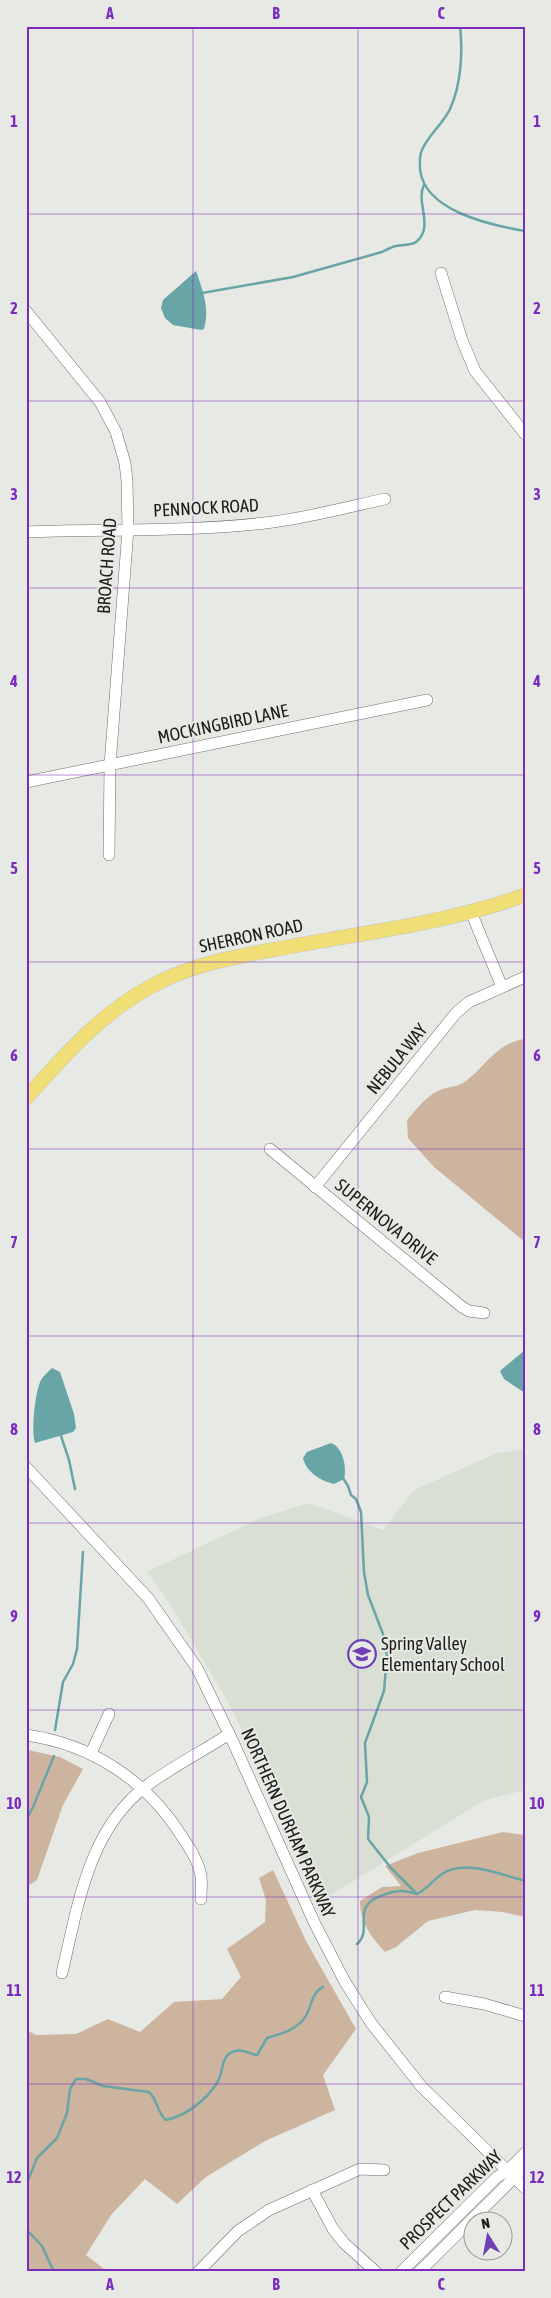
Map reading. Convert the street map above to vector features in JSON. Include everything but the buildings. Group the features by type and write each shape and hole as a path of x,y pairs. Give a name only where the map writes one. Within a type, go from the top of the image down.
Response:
{"main road":[{"name":"SHERRON ROAD","path":"26,1098 74,1044 101,1021 149,988 184,971 238,956 471,912 525,894"}],"street":[{"path":"441,273 472,366 525,434"},
{"name":"BROACH ROAD","path":"26,310 89,387 108,415 122,447 128,481 128,529 110,766 109,855"},
{"name":"PENNOCK ROAD","path":"26,532 273,522 385,499"},
{"name":"MOCKINGBIRD LANE","path":"26,782 427,700"},
{"path":"471,912 502,987"},
{"name":"NEBULA WAY","path":"316,1187 456,1013 469,1002 525,977"},
{"name":"SUPERNOVA DRIVE","path":"270,1149 462,1307 469,1311 484,1313"},
{"name":"NORTHERN DURHAM PARKWAY","path":"26,1467 148,1598 197,1668 315,1924 348,1988 371,2023 421,2086 525,2188"},
{"path":"91,1753 109,1714"},
{"path":"62,1973 95,1851 115,1817 144,1788 229,1734"},
{"path":"26,1735 63,1743 91,1753 144,1788 174,1823 196,1861 201,1876 201,1899"},
{"path":"446,1997 484,2004 525,2016"},
{"name":"PROSPECT PARKWAY","path":"419,2272 511,2174 525,2153"},
{"name":"PROSPECT PARKWAY","path":"401,2272 497,2177 511,2174 525,2167"},
{"path":"198,2272 218,2250 253,2220 360,2168 384,2170"},
{"path":"312,2190 333,2229 344,2243 376,2272"}],"shaded area":[{"path":"525,1039 525,1242 434,1167 408,1138 407,1120 433,1094 441,1089 463,1083 499,1050 515,1041"},
{"name":"Spring Valley Elementary School","path":"525,1449 525,1792 521,1791 483,1801 318,1903 276,1802 229,1704 170,1604 147,1572 260,1518 309,1503 383,1530 414,1490 497,1453"},
{"path":"28,1750 60,1757 83,1769 63,1805 37,1880 26,1887 26,1758"},
{"path":"503,1832 525,1835 525,1917 503,1912 475,1910 428,1921 396,1947 385,1952 364,1923 360,1901 382,1887 401,1886 385,1866 418,1853"},
{"path":"273,1870 307,1943 356,2029 323,2075 335,2110 265,2141 206,2177 177,2204 145,2179 111,2215 86,2255 108,2272 26,2272 26,2030 36,2035 76,2034 108,2019 140,2032 174,2002 222,1999 241,1977 227,1949 265,1922 266,1900 259,1878"}],"water":[{"path":"196,271 206,307 206,322 204,329 201,330 173,325 165,318 161,308 163,300"},
{"path":"525,1350 525,1393 504,1379 500,1371"},
{"path":"52,1368 60,1372 74,1414 76,1428 73,1432 35,1443 34,1421 37,1393 41,1380"},
{"path":"331,1443 339,1449 345,1469 344,1479 334,1484 324,1481 311,1472 303,1458 307,1452"}],"waterway":[{"path":"460,26 461,58 457,90 450,109 421,152 420,169 424,183 433,196 461,213 494,225 525,231"},
{"path":"202,293 293,277 382,252 394,246 414,243 421,236 424,229 422,199 424,185"},
{"path":"60,1433 69,1460 75,1489"},
{"path":"343,1478 351,1495 356,1499 361,1512 364,1572 368,1595 383,1634 387,1655 384,1691 365,1743 367,1782 361,1797 369,1817 368,1839 391,1868 417,1894"},
{"path":"55,1730 63,1682 73,1664 77,1649 83,1552"},
{"path":"26,1820 54,1756"},
{"path":"357,1944 362,1938 364,1931 364,1911 374,1899 386,1894 402,1891 417,1894 442,1874 461,1868 482,1869 522,1880 525,1879"},
{"path":"26,2185 37,2158 57,2138 67,2113 70,2089 76,2079 86,2079 103,2086 149,2092 163,2117 166,2120 173,2118 188,2111 207,2095 217,2083 225,2060 230,2053 241,2050 257,2055 267,2038 286,2032 299,2024 306,2016 313,1997 323,1987"},
{"path":"26,2229 42,2246 54,2272"}],"place":[{"name":"Spring Valley Elementary School","path":"362,1654"}]}
